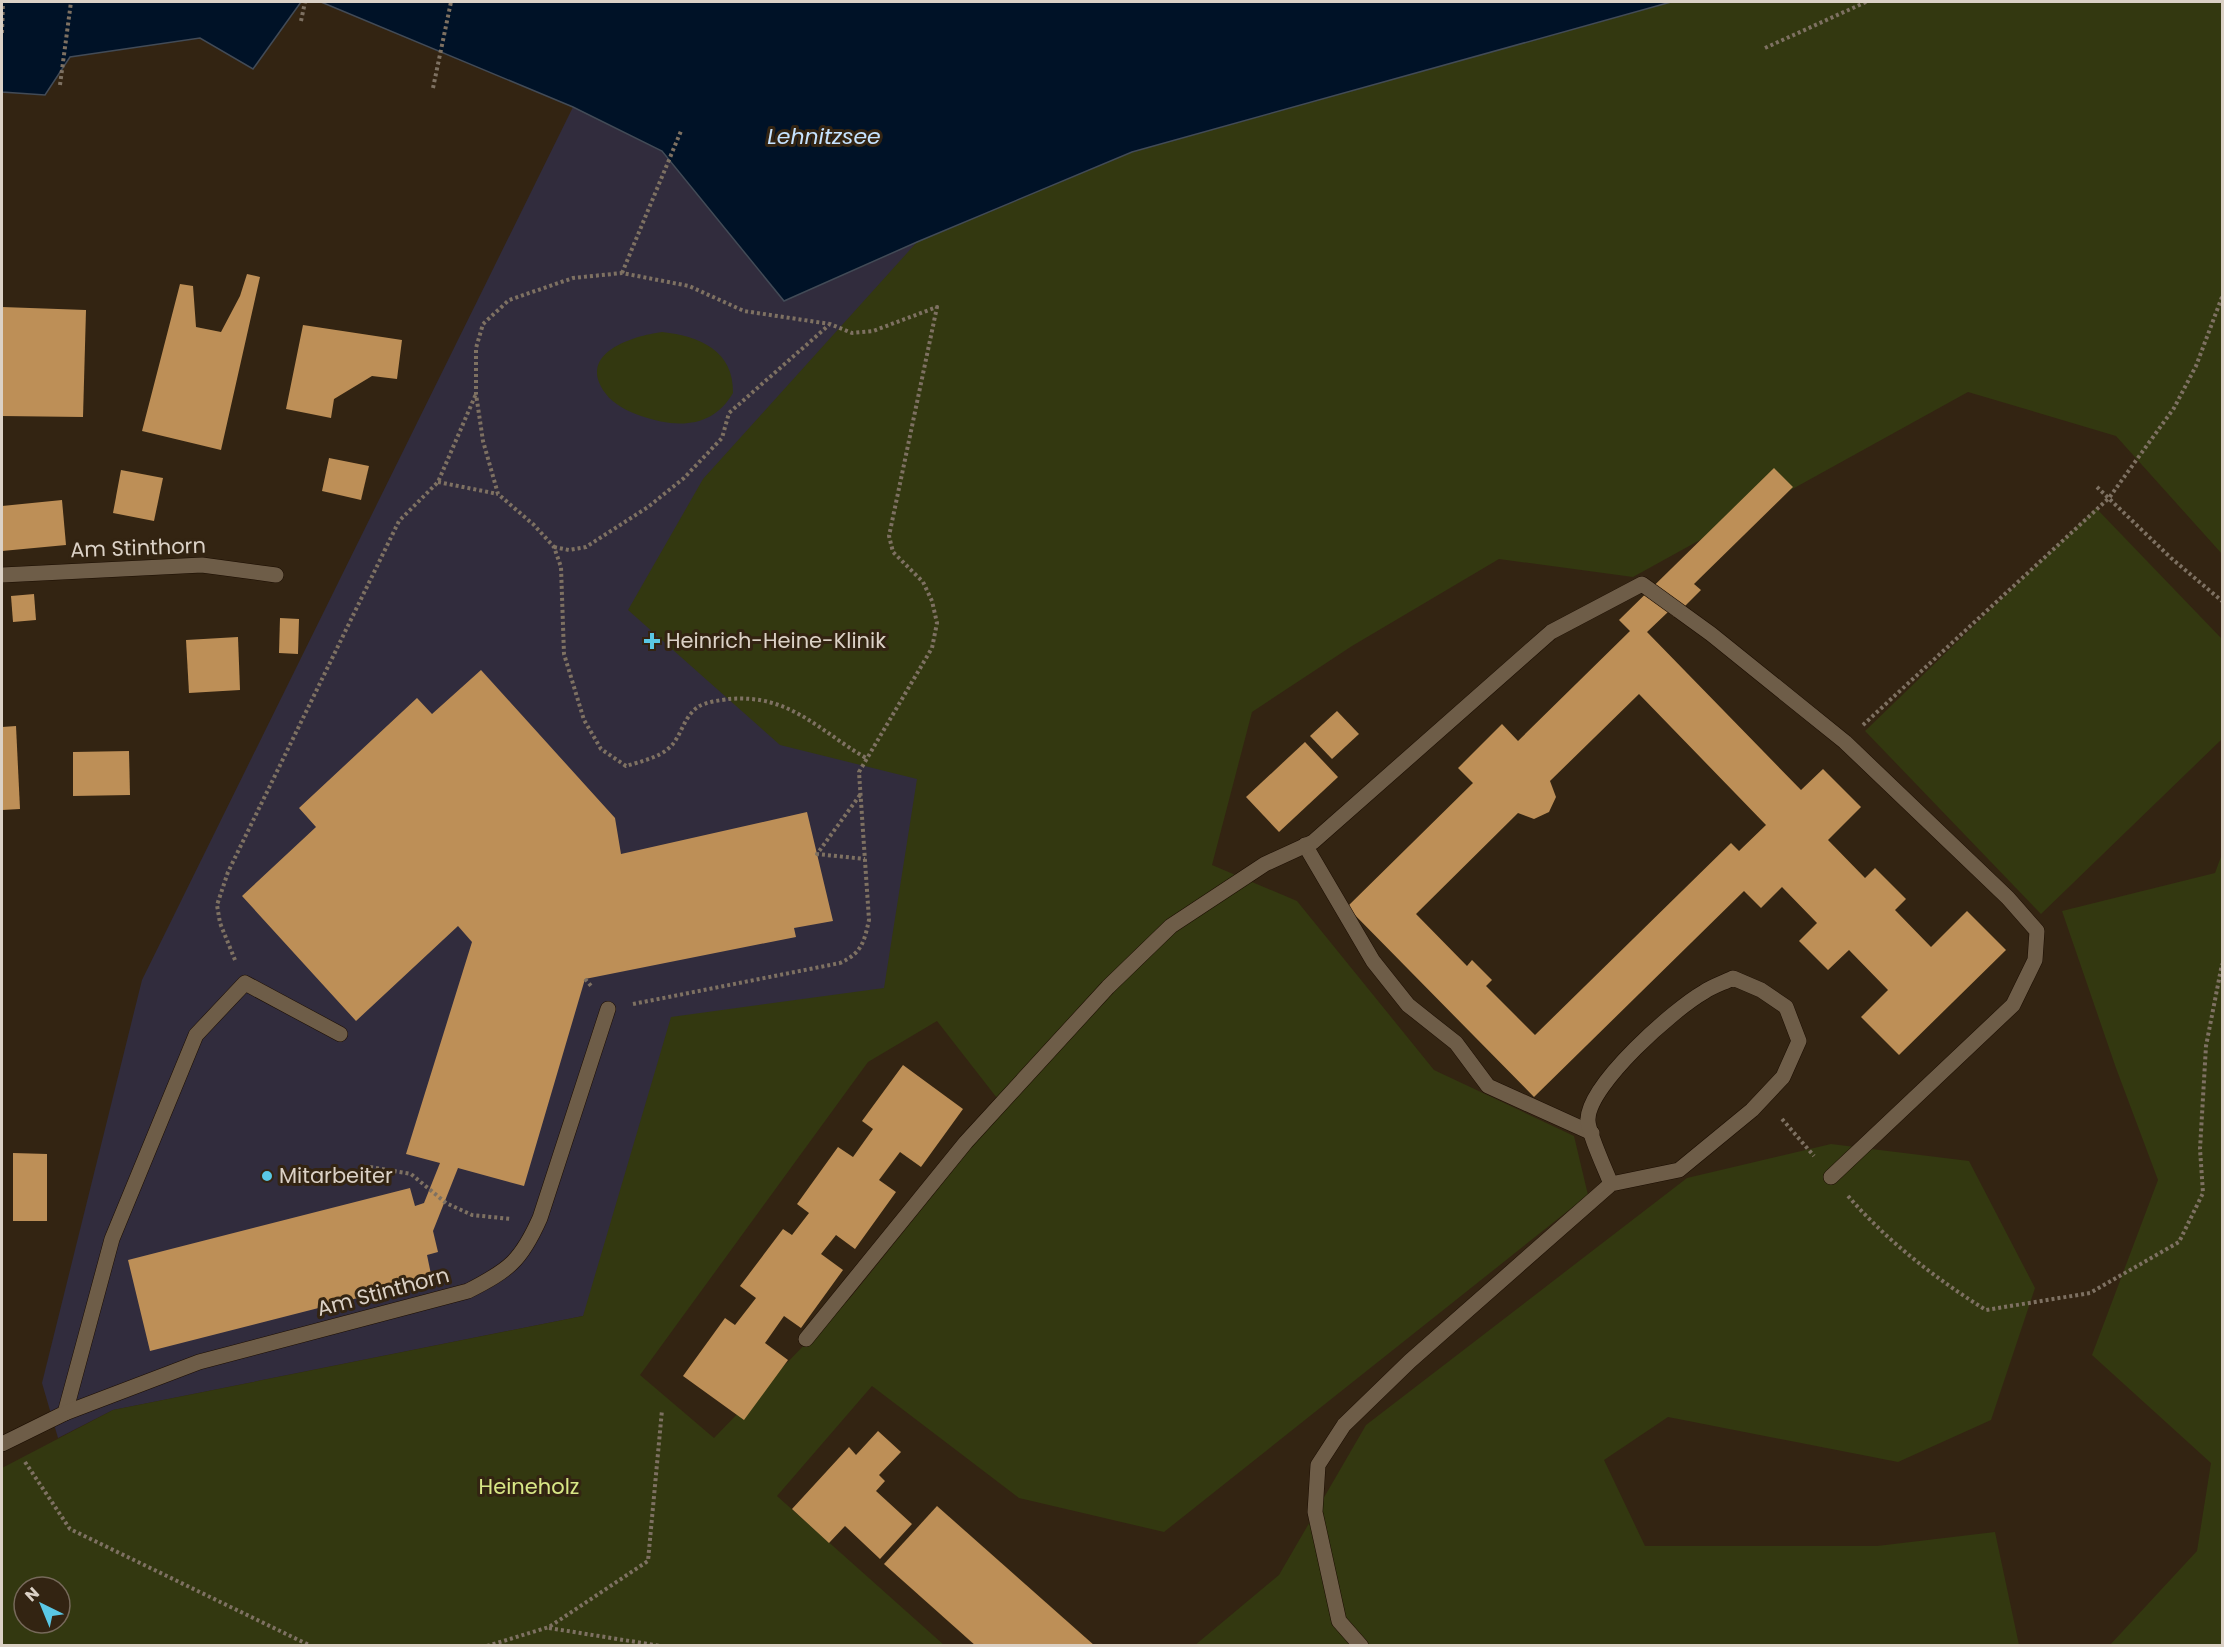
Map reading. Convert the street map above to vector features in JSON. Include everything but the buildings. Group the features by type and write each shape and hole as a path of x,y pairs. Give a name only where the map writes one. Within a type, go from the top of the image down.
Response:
{"street":[{"name":"Am Stinthorn","path":"2,575 202,565 276,575"},
{"path":"806,1339 966,1142 1108,987 1171,926 1265,864 1312,842 1551,632 1642,584 1711,634 1845,742 2008,898 2037,931 2035,960 2013,1005 1831,1177"},
{"path":"1305,845 1373,961 1408,1005 1456,1043 1488,1086 1592,1133"},
{"path":"1361,1646 1339,1621 1315,1512 1318,1465 1344,1425 1410,1361 1611,1184 1679,1170 1764,1098 1783,1077 1799,1041 1786,1006 1761,990 1733,978 1703,992 1641,1042 1616,1068 1591,1105 1587,1121 1611,1184"},
{"path":"65,1413 112,1239 196,1035 245,983 340,1034"},
{"name":"Am Stinthorn","path":"6,1442 65,1413 200,1362 468,1291 505,1272 527,1247 540,1218 609,1009"}],"path":[{"path":"2,33 3,2"},
{"path":"60,85 71,2"},
{"path":"302,21 305,2"},
{"path":"433,88 451,2"},
{"path":"1764,48 1866,2"},
{"path":"622,273 681,131"},
{"path":"498,494 483,441 476,394 476,348 483,324 508,300 573,278 622,273 689,286 744,311 830,324 852,333 873,331 937,307 889,536 893,552 923,582 932,601 937,623 932,648 859,772 869,920 865,940 854,957 840,963 609,1009 585,979"},
{"path":"1845,742 2109,498 2174,408 2196,366 2223,297"},
{"path":"554,547 569,550 586,547 648,507 684,478 722,438 729,413 750,392 830,324"},
{"path":"245,983 220,923 217,905 228,872 399,521 438,482 476,394"},
{"path":"438,482 498,494 534,525 554,547 561,567 564,654 585,720 601,749 626,766 648,759 670,748 683,723 698,706 723,700 753,697 790,708 808,717 834,739 866,758"},
{"path":"2097,487 2171,558 2223,601"},
{"path":"860,795 817,854 865,859"},
{"path":"1764,1098 1865,1216 1937,1279 1986,1310 2090,1293 2180,1242 2203,1193 2200,1149 2206,1046 2223,964"},
{"path":"370,1167 411,1174 446,1203 472,1215 500,1219 540,1218"},
{"path":"487,1646 549,1628 648,1561 662,1410"},
{"path":"6,1442 70,1529 311,1646"},
{"path":"549,1628 661,1646"}],"shaded area":[{"name":"Heinrich-Heine-Klinik","path":"573,107 662,151 784,301 917,242 1132,152 896,990 583,1316 113,1410 58,1438 42,1383 142,980"}],"green space":[{"name":"Heineholz","path":"1671,2 2222,2 2222,554 2116,436 1968,392 1633,577 1499,559 1352,646 1252,712 1212,865 1297,901 1434,1070 1574,1136 1588,1195 1164,1532 1019,1498 872,1386 777,1496 944,1645 2,1646 2,1468 113,1410 583,1316 671,1017 884,988 917,779 780,745 628,610 703,479 917,242 1132,152","holes":["937,1021 1004,1107 851,1297 714,1438 640,1375 868,1062"]},
{"path":"662,332 689,337 701,342 721,356 728,366 733,393 715,413 692,422 667,423 631,412 606,394 598,380 598,368 602,357 623,343"},
{"path":"2096,508 2222,639 2222,739 2041,914 1865,731"},
{"path":"2222,854 2222,1645 2110,1645 2197,1551 2211,1463 2092,1355 2158,1180 2116,1068 2062,911 2215,873"},
{"path":"1831,1144 1969,1161 2035,1288 1991,1420 1898,1462 1668,1417 1604,1460 1645,1546 1877,1546 1995,1532 2019,1645 1194,1646 1279,1575 1366,1425 1687,1178"}],"water":[{"path":"2,2 301,2 253,69 200,38 70,57 45,95 2,92"},
{"name":"Lehnitzsee","path":"321,2 1671,2 1132,152 917,242 784,301 662,151 573,107"}],"place":[{"name":"Heinrich-Heine-Klinik","path":"652,641"},
{"name":"Mitarbeiter","path":"267,1176"}]}
